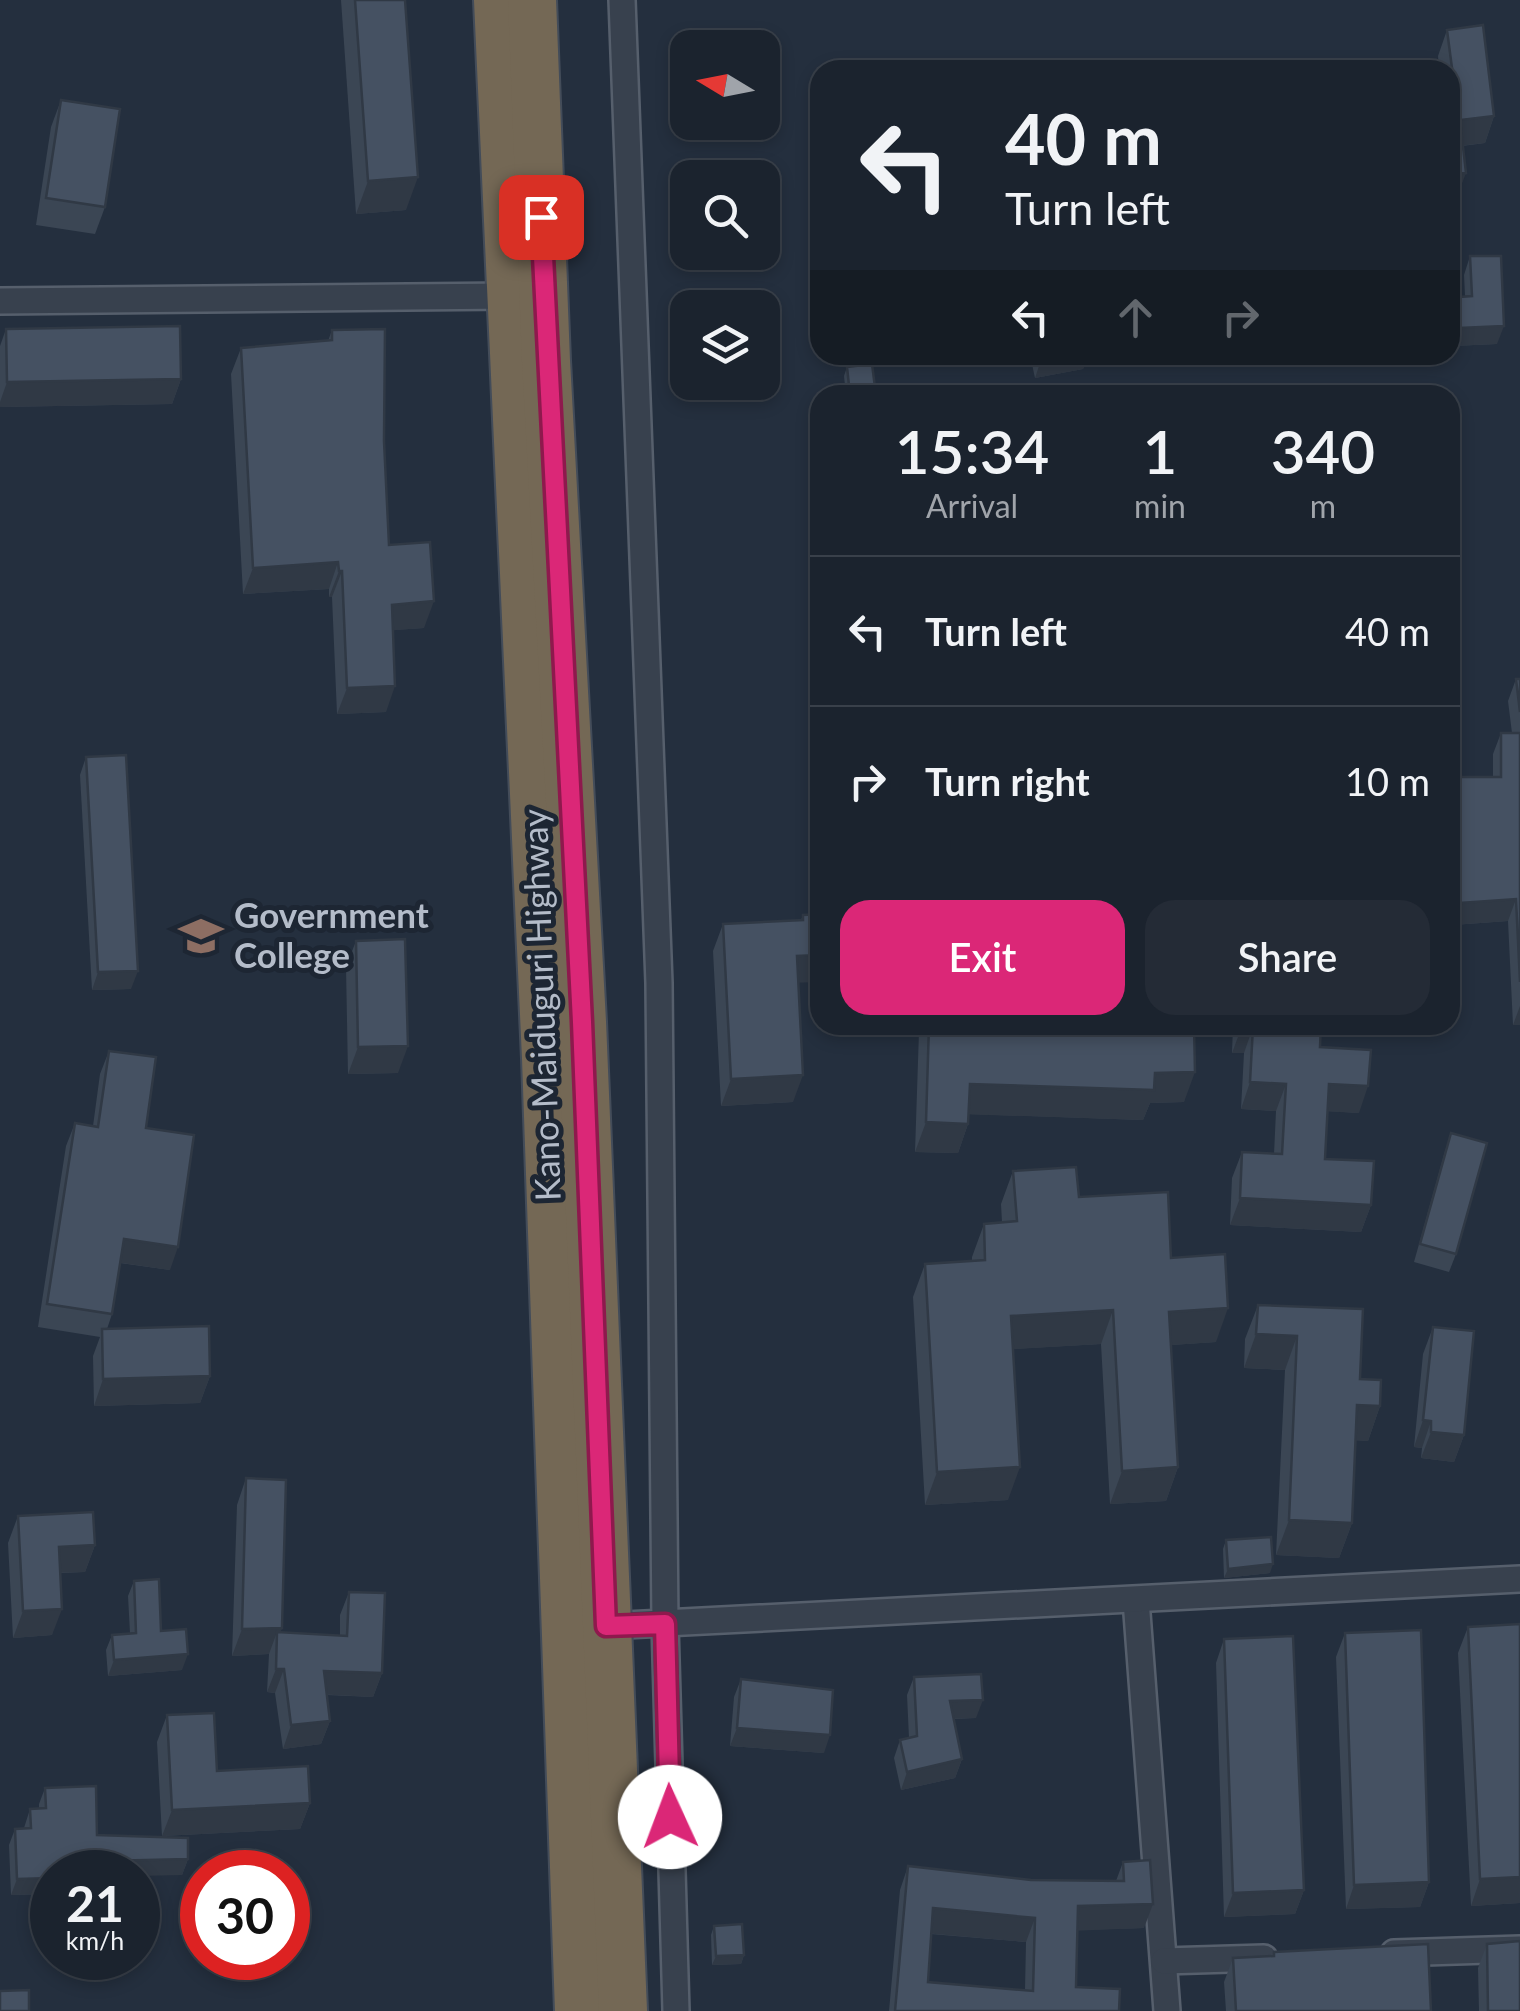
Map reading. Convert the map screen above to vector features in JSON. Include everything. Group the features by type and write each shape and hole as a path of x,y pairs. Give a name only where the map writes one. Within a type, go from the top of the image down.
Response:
{"highway":[{"name":"Kano-Maiduguri Highway","path":"498,0 546,1058 579,2011"},
{"name":"Kano-Maiduguri Highway","path":"532,0 546,361 582,1022 623,2011"}],"street":[{"path":"622,0 660,983 665,1624 676,2011"},
{"path":"0,301 510,296"},
{"path":"606,1626 1136,1600 1519,1576"},
{"path":"1136,1600 1167,2011"},
{"path":"1362,1954 1520,1949"},
{"path":"1164,1961 1283,1957"}],"building":[{"path":"355,0 405,0 418,177 368,181"},
{"path":"1483,25 1494,116 1460,120 1460,60 1451,60 1447,30"},
{"path":"61,100 120,109 105,207 46,198"},
{"path":"1460,120 1466,173 1460,173"},
{"path":"1470,256 1501,256 1504,326 1460,328 1460,297 1472,296"},
{"path":"180,326 181,379 7,382 6,329"},
{"path":"385,329 384,441 389,545 430,542 434,601 392,605 395,686 347,688 342,571 338,562 253,568 241,348 332,340 332,330"},
{"path":"872,365 875,385 849,385 847,367"},
{"path":"1516,679 1520,679 1520,712"},
{"path":"1501,733 1520,733 1520,982 1516,899 1460,903 1460,777 1501,777"},
{"path":"126,755 138,971 98,972 86,757"},
{"path":"803,915 810,915 810,955 797,956 803,1075 731,1079 723,924 803,920"},
{"path":"405,939 408,1046 358,1047 356,941"},
{"path":"929,1035 1194,1035 1195,1072 1155,1073 1154,1090 970,1084 968,1124 926,1122"},
{"path":"1253,1035 1321,1035 1320,1047 1371,1050 1368,1086 1329,1084 1325,1159 1374,1161 1371,1205 1240,1198 1242,1152 1282,1154 1286,1084 1250,1082"},
{"path":"109,1051 156,1057 146,1128 194,1135 178,1247 124,1239 112,1314 47,1304 75,1123 98,1127"},
{"path":"1451,1133 1487,1143 1456,1254 1420,1244"},
{"path":"1076,1167 1079,1197 1168,1192 1171,1258 1225,1254 1228,1308 1169,1312 1178,1467 1122,1471 1113,1310 1011,1316 1020,1467 937,1472 925,1264 985,1260 984,1224 1017,1221 1013,1171"},
{"path":"1258,1305 1363,1309 1360,1379 1381,1380 1380,1406 1357,1405 1352,1523 1289,1520 1297,1336 1256,1334"},
{"path":"209,1326 210,1376 103,1379 102,1329"},
{"path":"1433,1327 1474,1331 1464,1435 1431,1432 1431,1421 1423,1420"},
{"path":"246,1478 286,1480 282,1628 242,1629"},
{"path":"93,1512 95,1545 59,1547 62,1609 23,1611 18,1516"},
{"path":"1271,1537 1273,1564 1228,1569 1226,1540"},
{"path":"159,1579 161,1631 186,1629 188,1654 114,1660 112,1635 136,1633 134,1581"},
{"path":"349,1592 385,1593 382,1673 324,1671 330,1721 291,1725 284,1669 276,1669 277,1632 347,1636"},
{"path":"1520,1624 1520,1877 1480,1879 1468,1627"},
{"path":"1421,1630 1429,1882 1354,1885 1345,1633"},
{"path":"1293,1636 1304,1890 1233,1893 1224,1639"},
{"path":"981,1674 983,1700 950,1701 962,1759 907,1772 900,1740 917,1736 914,1677"},
{"path":"741,1679 833,1690 830,1735 737,1728"},
{"path":"214,1713 217,1771 308,1766 310,1803 172,1810 167,1715"},
{"path":"96,1786 97,1835 188,1838 188,1850 180,1850 180,1859 160,1860 160,1850 30,1850 30,1879 17,1879 15,1829 31,1828 30,1809 46,1808 45,1788"},
{"path":"1150,1860 1153,1904 1078,1906 1076,1987 1120,1989 1119,2011 895,2011 908,1866 1031,1880 1124,1881 1123,1862","holes":["933,1908 1035,1918 1033,1991 928,1982"]},
{"path":"742,1924 744,1955 716,1956 714,1926"},
{"path":"1520,1941 1520,2011 1488,2011 1487,1944"},
{"path":"1428,1944 1431,2011 1236,2011 1233,1958 1274,1956 1274,1952"},
{"path":"29,1990 29,2011 0,2011 0,1991"}],"place":[{"name":"Government College","path":"201,936"}],"route":[{"path":"541,217 582,1022 606,1626 665,1624 670,1817"}]}
